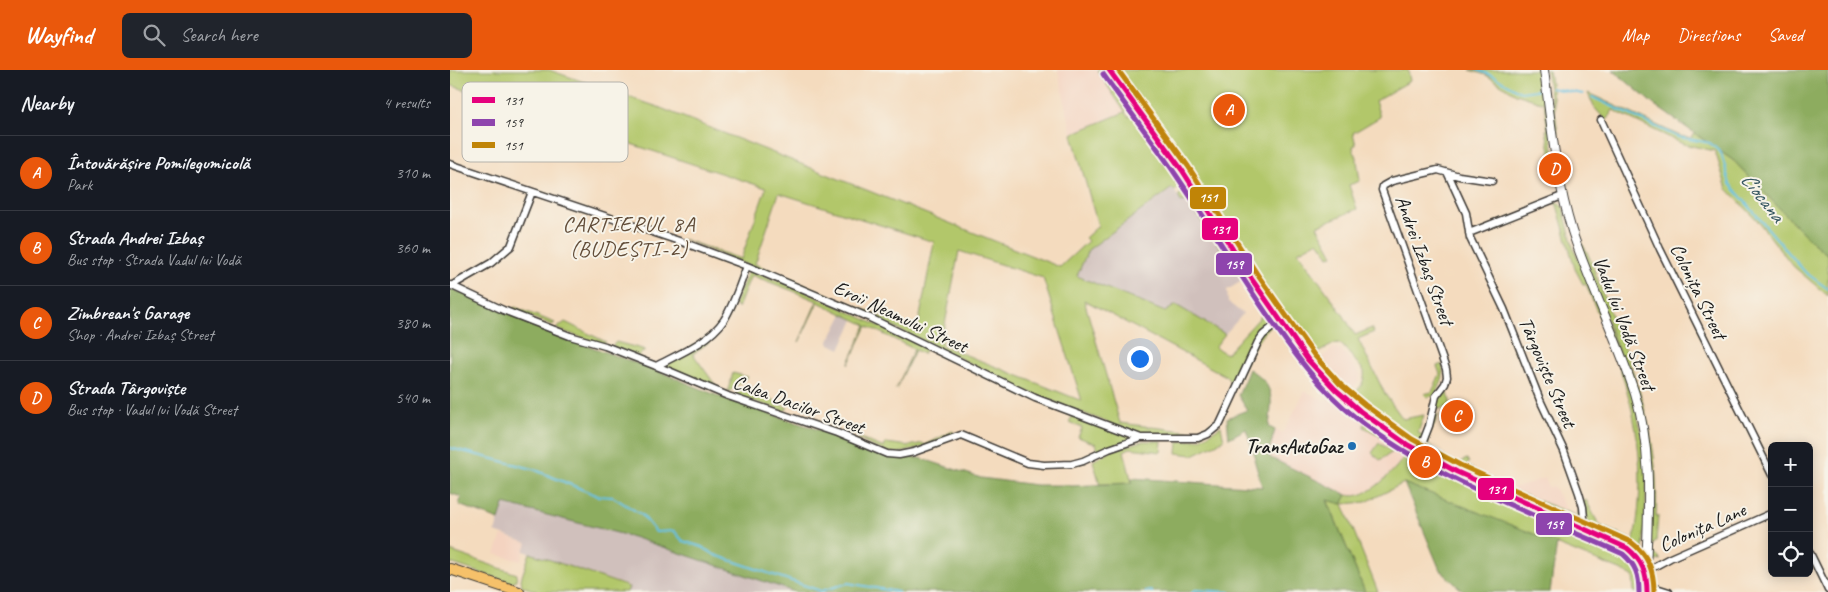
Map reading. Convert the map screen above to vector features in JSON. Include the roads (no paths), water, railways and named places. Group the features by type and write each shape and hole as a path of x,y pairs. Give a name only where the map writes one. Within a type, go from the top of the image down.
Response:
{"main road":[{"path":"1109,70 1182,170 1280,321 1308,360 1335,389 1360,411 1420,452 1457,472 1627,548 1636,554 1646,571"},
{"path":"450,569 519,592"},
{"name":"Vadul lui Vodă Street","path":"1646,571 1647,589"}],"street":[{"name":"Vadul lui Vodă Street","path":"1544,70 1562,196 1584,266 1619,349 1635,395 1645,441 1649,490 1646,571"},
{"name":"Colonița Street","path":"1601,120 1660,249 1768,466"},
{"name":"Eroii Neamului Street","path":"450,164 686,243 746,266 870,318 1035,398 1141,438 1198,438 1208,434 1220,424 1258,342 1263,335 1280,321"},
{"name":"Andrei Izbaș Street","path":"1420,452 1429,426 1436,396 1445,384 1447,377 1446,369 1382,190 1383,186 1386,183 1438,170 1448,174 1492,181"},
{"name":"Târgoviște Street","path":"1448,174 1466,213 1472,244 1504,309 1540,400 1564,451 1583,507 1585,528"},
{"path":"451,285 491,263 511,246 532,192"},
{"path":"1469,232 1562,196"},
{"path":"656,366 701,341 718,327 731,307 746,266"},
{"name":"Calea Dacilor Street","path":"451,285 503,310 656,366 728,396 838,433 887,454 899,455 914,452 961,435 1033,464 1072,464 1094,458 1110,449 1141,438"},
{"name":"Colonița Lane","path":"1646,571 1768,515"},
{"path":"1813,559 1828,590"},
{"path":"1647,589 1669,592"}],"waterway":[{"name":"Ciocana","path":"1477,70 1493,76 1521,92 1543,89"},
{"name":"Ciocana","path":"1551,88 1583,94"},
{"name":"Ciocana","path":"1592,97 1678,137 1710,143 1721,153 1730,184 1805,272 1828,289"},
{"path":"450,448 533,469 598,496 613,497 642,515 656,532 674,531 683,541 702,547 715,555 821,591 848,583 898,592"},
{"path":"1146,592 1148,590 1152,592"},
{"path":"1192,592 1196,590 1230,592"}],"place":[{"name":"Întovărășire Pomilegumicolă","path":"1229,110"},
{"name":"Strada Târgoviște","path":"1555,169"},
{"name":"Zimbrean's Garage","path":"1457,416"},
{"name":"TransAutoGaz","path":"1352,446"},
{"name":"Strada Andrei Izbaș","path":"1425,462"}],"district":[{"name":"CARTIERUL 8A (BUDEȘTI-2)","path":"629,236"}]}
